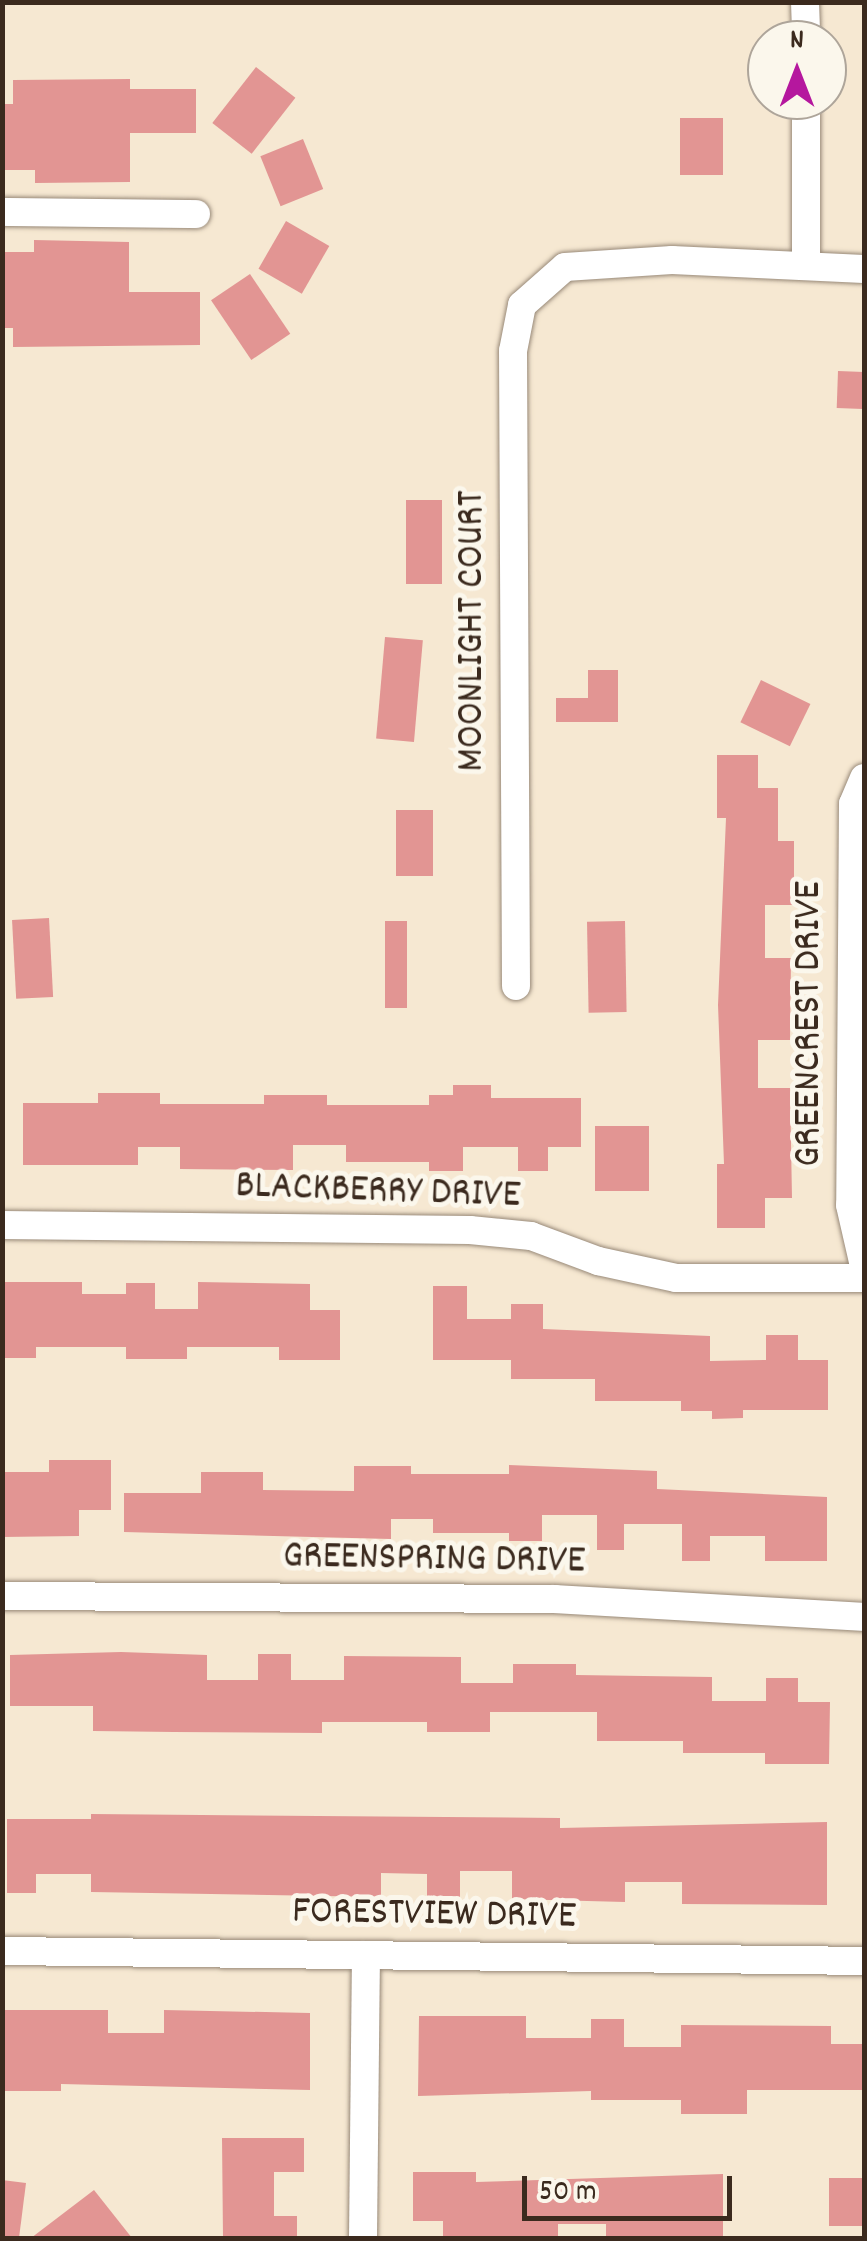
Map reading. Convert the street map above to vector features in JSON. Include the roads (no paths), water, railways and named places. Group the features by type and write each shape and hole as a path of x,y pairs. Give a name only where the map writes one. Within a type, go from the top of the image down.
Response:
{"street":[{"path":"806,120 806,266 864,270"},
{"path":"2,212 196,214"},
{"name":"MOONLIGHT COURT","path":"516,986 516,317 540,284 565,268 806,266"},
{"name":"GREENCREST DRIVE","path":"862,780 853,804 850,1205 864,1266"},
{"name":"BLACKBERRY DRIVE","path":"2,1225 470,1230 531,1236 598,1261 676,1278 864,1278"},
{"name":"GREENSPRING DRIVE","path":"2,1596 555,1599 864,1617"},
{"name":"FORESTVIEW DRIVE","path":"2,1950 864,1961"},
{"path":"363,2238 366,1955"}]}
